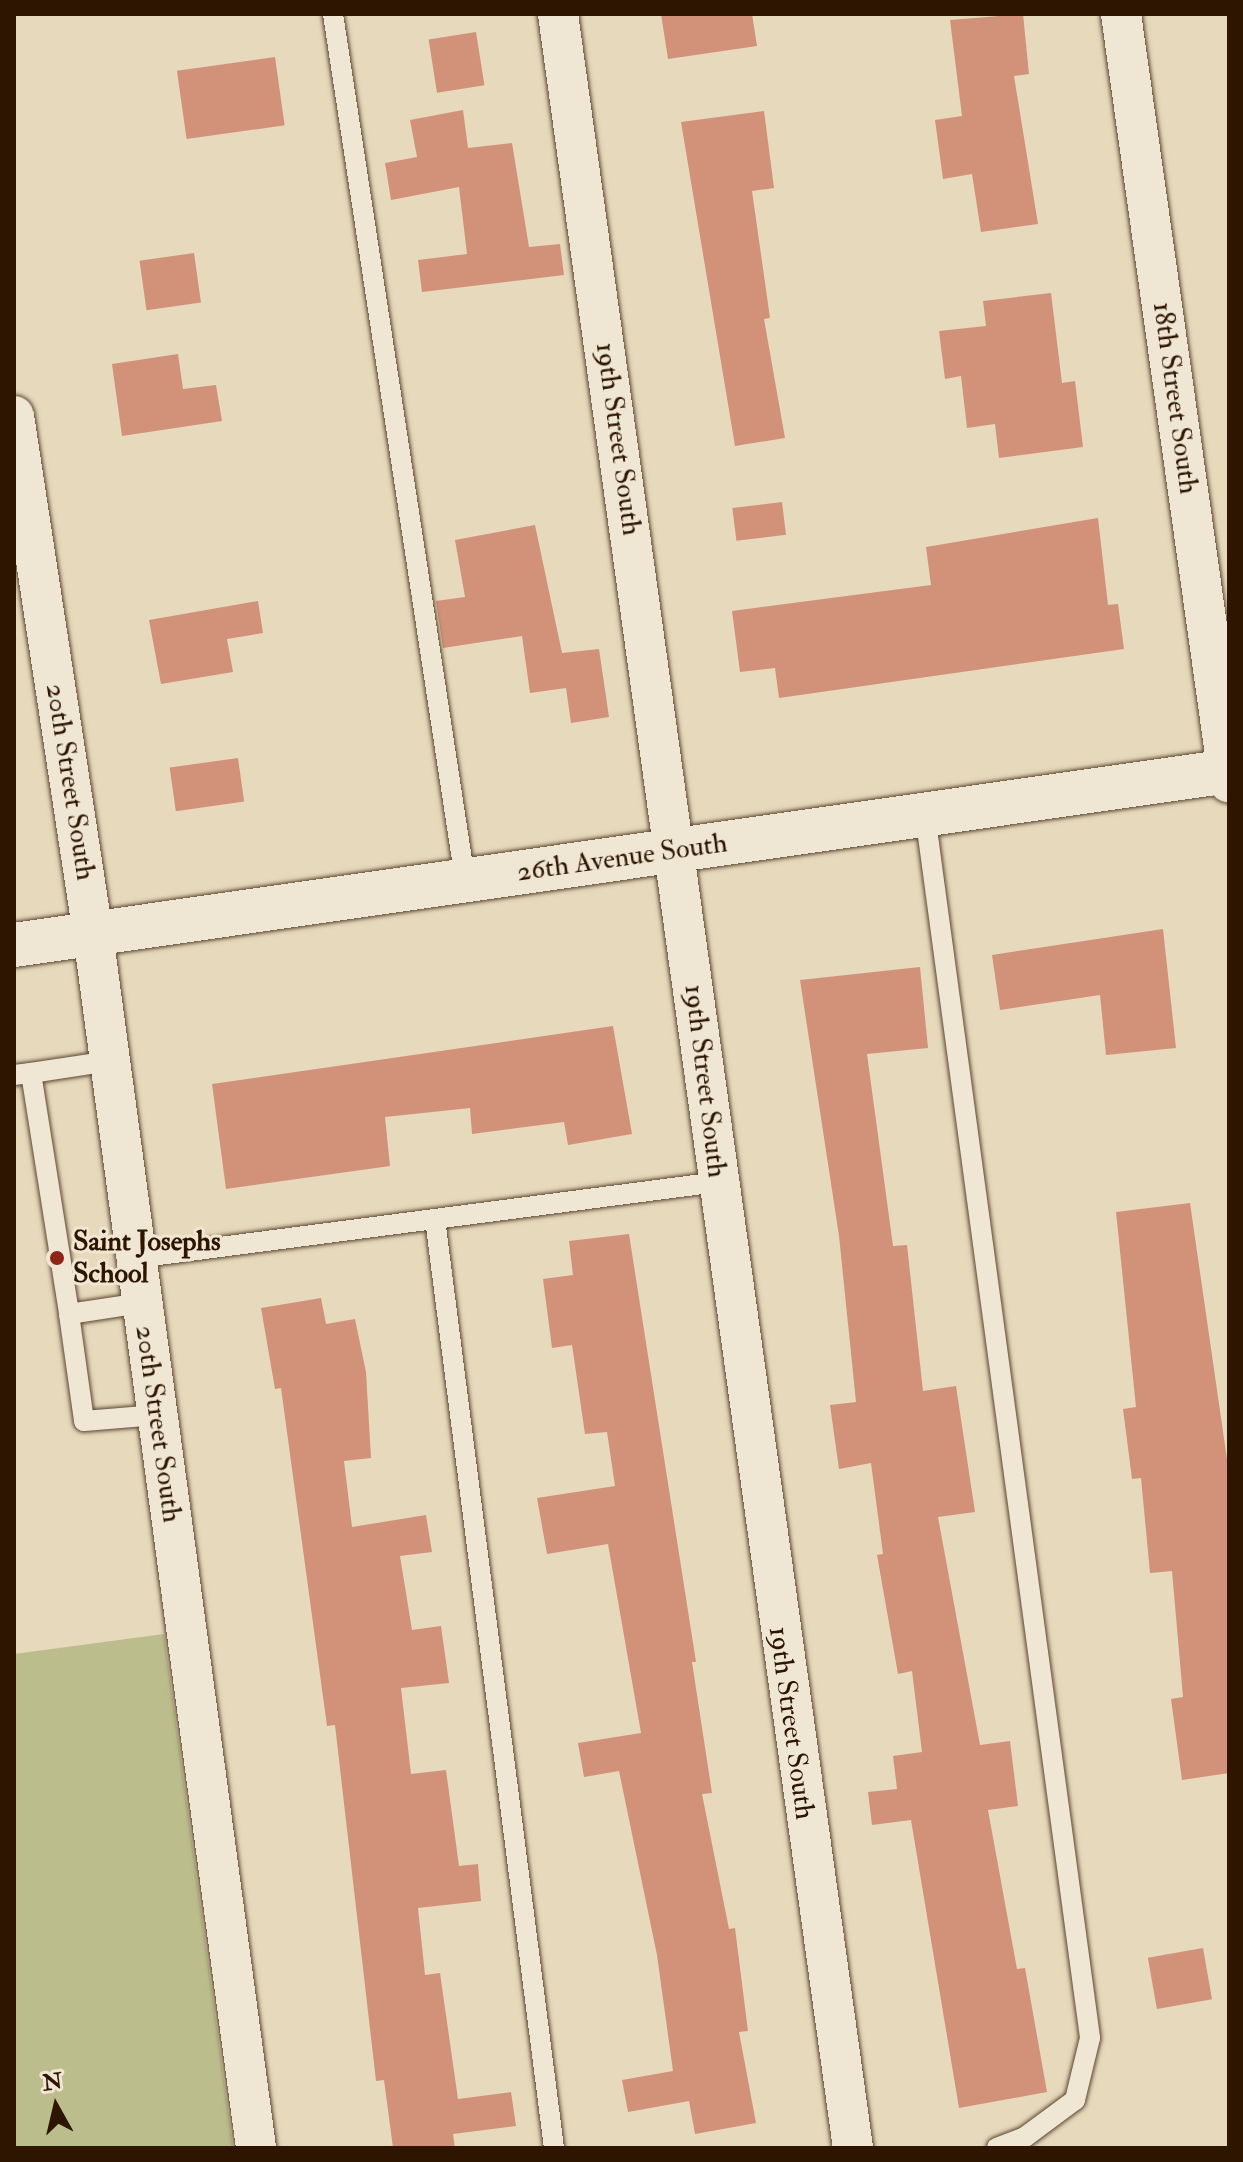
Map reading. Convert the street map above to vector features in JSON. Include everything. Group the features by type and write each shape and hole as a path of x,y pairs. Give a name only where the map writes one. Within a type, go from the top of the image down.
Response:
{"street":[{"name":"19th Street South","path":"558,14 853,2148"},
{"name":"18th Street South","path":"1121,14 1228,775"},
{"name":"20th Street South","path":"14,416 93,934 256,2148"},
{"name":"26th Avenue South","path":"14,945 925,814 1228,775"}],"lane":[{"path":"333,14 465,880"},
{"path":"925,814 1090,2038 1075,2100 1025,2137 997,2148"},
{"path":"109,1061 22,1074 69,1314 84,1421 157,1415"},
{"path":"136,1258 718,1182"},
{"path":"435,1219 554,2148"},
{"path":"69,1314 142,1303"}],"green space":[{"path":"164,1634 233,2148 14,2148 14,1654"}],"building":[{"path":"661,14 752,14 757,46 668,59"},
{"path":"1023,14 1029,74 1014,76 1038,224 981,232 972,174 943,179 935,120 962,116 950,20"},
{"path":"476,32 484,85 437,93 429,40"},
{"path":"275,57 285,125 187,139 177,71"},
{"path":"463,110 468,148 512,143 529,247 560,244 564,275 422,292 418,260 467,254 459,187 391,200 385,163 417,157 410,120"},
{"path":"764,111 774,188 752,191 770,318 764,319 785,438 735,446 681,122"},
{"path":"194,253 201,303 146,310 140,261"},
{"path":"1051,293 1062,383 1075,381 1083,447 999,458 995,424 967,428 961,376 945,379 939,331 986,326 983,301"},
{"path":"178,354 183,389 216,385 222,421 122,436 112,364"},
{"path":"782,502 786,535 736,541 732,508"},
{"path":"1098,518 1108,605 1118,604 1124,649 779,698 775,668 740,672 732,611 931,585 926,547"},
{"path":"535,525 562,653 599,649 609,717 571,723 566,688 530,693 522,636 443,648 436,601 465,597 455,540"},
{"path":"258,601 263,633 227,639 233,672 161,684 149,620"},
{"path":"238,758 244,802 176,811 170,768"},
{"path":"1163,929 1176,1048 1106,1055 1100,995 1000,1010 992,955"},
{"path":"920,967 928,1048 867,1054 893,1246 907,1245 923,1391 956,1386 975,1512 938,1517 980,1745 1010,1741 1018,1806 988,1810 1017,1969 1025,1968 1047,2092 959,2108 911,1820 872,1825 868,1792 897,1789 893,1756 922,1752 912,1671 898,1674 877,1555 883,1554 871,1463 839,1469 830,1405 856,1402 839,1236 800,980"},
{"path":"613,1026 632,1134 568,1145 564,1122 472,1134 470,1108 385,1117 390,1166 226,1189 212,1084"},
{"path":"1190,1203 1229,1473 1229,1773 1182,1780 1171,1699 1183,1697 1172,1571 1150,1573 1141,1478 1132,1479 1123,1409 1136,1407 1116,1212"},
{"path":"629,1234 696,1662 692,1662 712,1793 702,1794 729,1929 735,1928 748,2031 739,2032 756,2123 695,2134 689,2101 628,2112 622,2080 673,2071 657,1955 619,1771 584,1777 578,1743 641,1733 608,1544 547,1554 537,1498 615,1486 607,1432 585,1434 572,1345 552,1348 543,1279 573,1275 569,1241"},
{"path":"321,1298 326,1324 355,1319 366,1372 371,1458 344,1461 352,1527 426,1515 432,1552 400,1556 412,1630 441,1626 449,1683 401,1688 411,1774 446,1770 459,1866 478,1864 481,1901 418,1908 425,1975 440,1973 458,2099 511,2092 516,2126 453,2134 455,2148 393,2148 384,2080 376,2081 335,1725 327,1726 281,1388 275,1389 261,1308"},
{"path":"1203,1948 1212,1999 1157,2009 1148,1958"}],"place":[{"name":"Saint Josephs School","path":"57,1258"}]}
